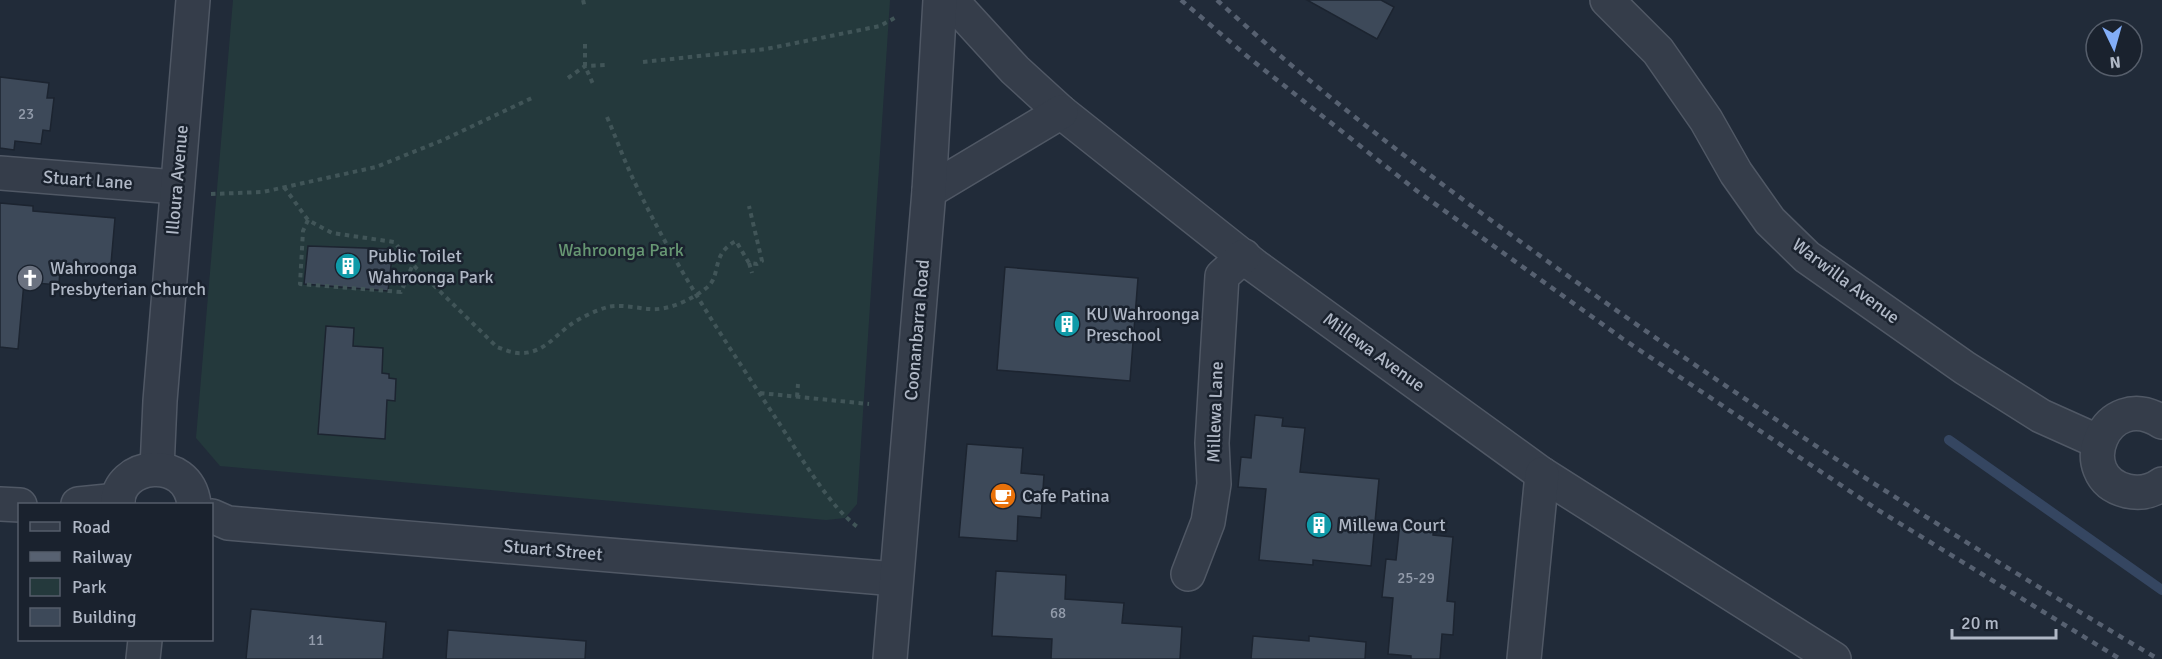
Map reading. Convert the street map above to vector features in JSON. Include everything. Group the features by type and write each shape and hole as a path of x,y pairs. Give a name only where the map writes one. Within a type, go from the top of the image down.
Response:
{"street":[{"name":"Illoura Avenue","path":"157,469 160,401 192,190 193,0"},
{"name":"Coonanbarra Road","path":"890,659 929,191 940,0"},
{"name":"Millewa Avenue","path":"951,0 1015,69 1061,112 1244,256 1542,474 1834,659"},
{"name":"Warwilla Avenue","path":"1607,0 1658,51 1706,120 1736,173 1770,221 1807,257 1965,368 2031,410 2099,442"},
{"path":"929,191 1061,112"},
{"name":"Stuart Lane","path":"0,173 192,190"},
{"name":"Millewa Lane","path":"1188,574 1208,522 1214,484 1212,443 1222,276 1244,256"},
{"path":"2162,421 2139,413 2119,417 2107,427 2097,451 2098,466 2112,484 2120,490 2142,493 2162,484"},
{"path":"98,503 118,502 122,488 133,476 144,470 157,469 174,473 186,483 194,503"},
{"path":"1524,659 1542,474"},
{"path":"0,504 18,505"},
{"name":"Stuart Street","path":"213,516 228,523 896,579"},
{"path":"143,659 145,641"}],"path":[{"path":"584,0 585,8"},
{"path":"643,62 766,49 880,27 898,16"},
{"path":"585,44 585,66 593,84"},
{"path":"568,78 585,66 607,65"},
{"path":"192,190 215,195 263,192 376,167 443,140 534,97"},
{"path":"607,117 635,184 696,294 800,457 845,518 859,528"},
{"path":"284,187 308,220 332,233 394,242 496,347 511,352 524,353 540,348 555,340 570,325 608,307 652,310 686,300 708,288 714,277 720,253 736,241 753,273"},
{"path":"749,206 762,261 757,264 749,262"},
{"path":"308,220 303,231 300,284 400,292 413,264"},
{"path":"797,397 798,384"},
{"path":"759,393 869,404"}],"green space":[{"name":"Wahroonga Park","path":"233,0 890,0 857,504 845,518 826,520 220,466 196,438"}],"building":[{"path":"1307,0 1381,0 1394,7 1377,39"},
{"path":"0,77 49,83 47,98 54,98 50,131 43,130 41,144 15,141 14,150 0,148"},
{"name":"Wahroonga Presbyterian Church","path":"0,203 33,206 33,211 115,218 110,275 60,270 59,285 24,282 18,349 0,347"},
{"name":"Public Toilet Wahroonga Park","path":"308,246 393,249 388,291 304,284"},
{"name":"KU Wahroonga Preschool","path":"1005,267 1138,278 1130,381 997,370"},
{"path":"326,326 354,328 353,346 383,348 382,373 389,374 389,378 396,379 395,401 387,400 385,439 318,434"},
{"name":"Millewa Court","path":"1255,415 1283,418 1282,426 1305,428 1300,472 1379,479 1371,566 1313,560 1313,565 1259,560 1266,489 1238,487 1241,457 1251,458"},
{"name":"Cafe Patina","path":"967,444 1023,448 1021,473 1044,475 1041,518 1018,516 1017,541 959,537"},
{"name":"Millewa Court","path":"1400,522 1434,525 1433,535 1453,537 1447,601 1455,602 1453,635 1442,634 1440,659 1411,659 1411,656 1388,654 1393,598 1382,597 1386,559 1396,560"},
{"path":"996,571 1066,575 1065,599 1124,603 1122,623 1182,627 1180,659 1051,659 1052,639 992,636"},
{"path":"251,609 386,622 383,659 246,659"},
{"path":"448,630 586,641 585,659 446,659"},
{"path":"1253,636 1309,641 1309,636 1366,642 1365,659 1251,659"}],"waterway":[{"path":"1949,440 2162,590"}],"railway":[{"path":"1181,0 1248,57 1417,191 1623,339 1878,510 2120,659"},
{"path":"1217,0 1383,139 1630,320 1778,421 1929,519 2158,659"}],"place":[{"name":"Public Toilet Wahroonga Park","path":"348,266"},
{"name":"Wahroonga Presbyterian Church","path":"30,278"},
{"name":"KU Wahroonga Preschool","path":"1067,324"},
{"name":"Cafe Patina","path":"1003,496"},
{"name":"Millewa Court","path":"1319,525"}]}
